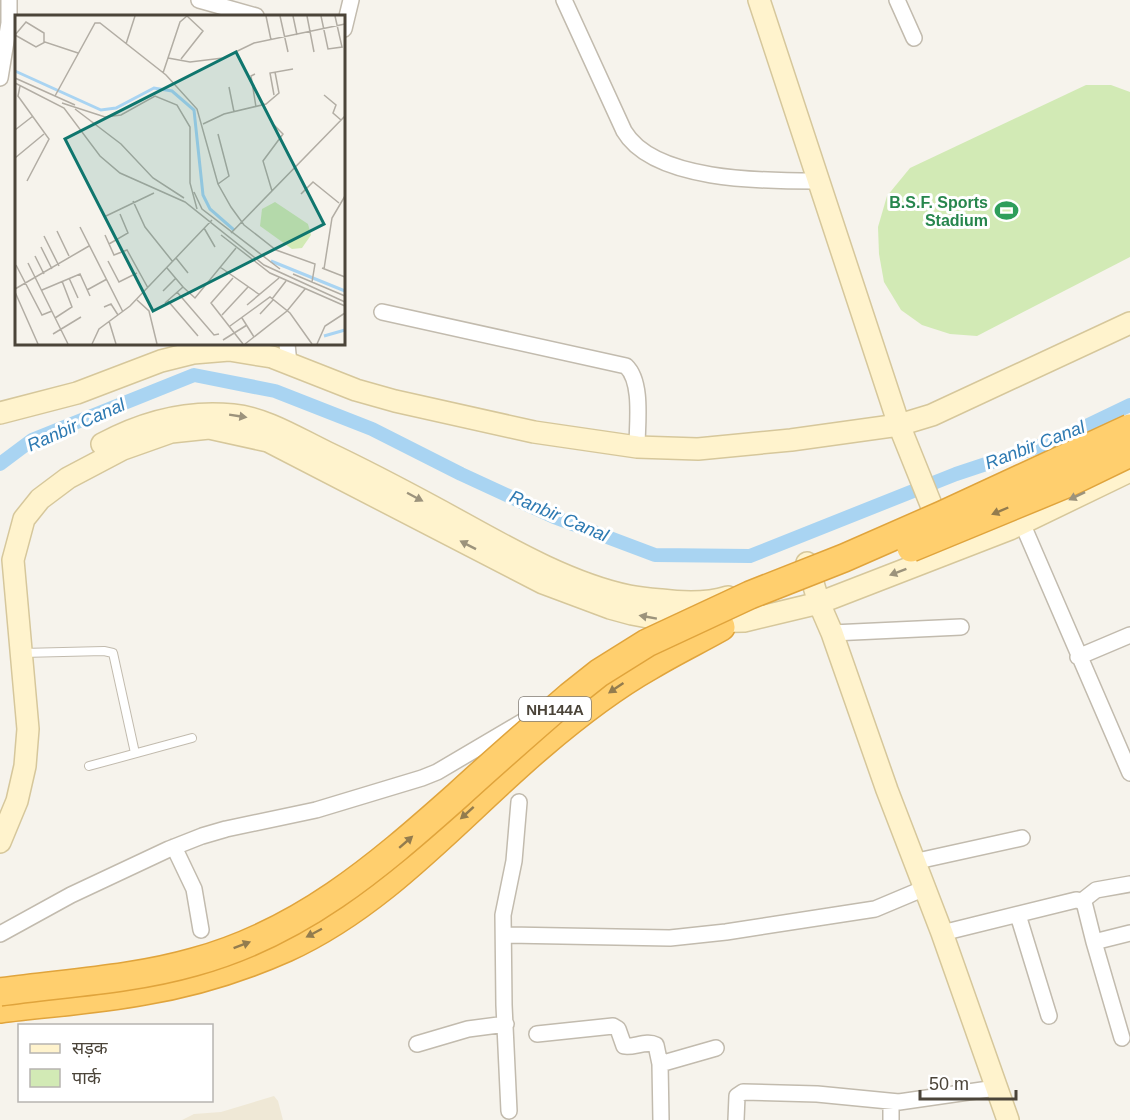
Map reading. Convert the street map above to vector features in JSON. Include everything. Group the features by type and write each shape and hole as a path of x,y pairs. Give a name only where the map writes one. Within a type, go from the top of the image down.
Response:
{"highway":[{"name":"NH144A","path":"0,992 176,967 248,943 290,923 324,904 395,852 570,696 598,673 647,643 750,595 844,558 931,520 1130,428"},
{"name":"NH144A","path":"0,1010 143,992 180,984 249,963 287,947 322,929 372,894 442,836 541,745 613,690 648,667 721,627 1066,484 1130,453"}],"street":[{"path":"0,78 9,23 9,0"},
{"path":"199,0 252,15"},
{"path":"345,25 351,0"},
{"path":"564,0 624,131 636,147 681,168 736,179 819,181"},
{"path":"759,0 899,425 932,505"},
{"path":"897,0 914,38"},
{"path":"382,312 626,366 632,372 636,383 637,447"},
{"path":"0,413 77,393 176,357 229,350 263,349 288,354 356,390 395,401 534,432 637,447 698,449 791,440 899,425 932,415 1130,323"},
{"path":"0,815 13,776 16,739 16,714 7,650 0,569 4,543 16,512 26,496 48,476 117,436 142,426 175,417 216,414 246,417 282,431 576,579 629,596 667,601 715,602 730,597"},
{"path":"0,934 71,895 174,847 226,829 325,807 437,772 569,694 684,621 730,597 1130,417"},
{"path":"0,842 17,801 25,766 28,729 13,560 21,529 32,509 51,489 68,478 123,449 171,432 209,428 268,441 512,567 562,590 632,614 684,621 744,621 819,603 1022,523 1130,471"},
{"path":"1022,523 1130,773"},
{"path":"807,563 819,603 832,633 913,862 942,933 1008,1120"},
{"path":"832,633 962,627"},
{"path":"1078,657 1130,635"},
{"path":"509,1111 504,908 514,861 519,802"},
{"path":"913,862 1022,838"},
{"path":"174,847 194,889 201,930"},
{"path":"942,933 1076,900 1082,901 1096,890 1130,884"},
{"path":"504,934 670,939 875,909 925,888"},
{"path":"1082,901 1094,942 1123,1015 1122,1038"},
{"path":"1018,915 1048,1016"},
{"path":"1094,942 1130,933"},
{"path":"417,1044 468,1029 506,1024"},
{"path":"537,1034 613,1026 618,1029 624,1046 651,1043 656,1045 660,1064 661,1120"},
{"path":"660,1064 716,1048"},
{"path":"736,1120 737,1096 743,1092 817,1094 891,1102 996,1088"},
{"path":"891,1102 891,1120"}],"lane":[{"path":"21,653 104,651 114,653 135,753"},
{"path":"89,766 192,738"}],"shaded area":[{"path":"274,1096 278,1101 283,1120 182,1120 194,1114 221,1112"}],"green space":[{"name":"B.S.F. Sports Stadium","path":"1086,85 1111,85 1130,92 1130,257 977,336 950,334 922,325 901,310 884,282 879,254 878,227 887,196 910,168"}],"waterway":[{"name":"Ranbir Canal","path":"0,464 32,440 194,375 275,391 372,429 554,517 655,555 750,556 956,474 1055,441 1130,405"}],"place":[{"name":"B.S.F. Sports Stadium","path":"1006,211"}]}
